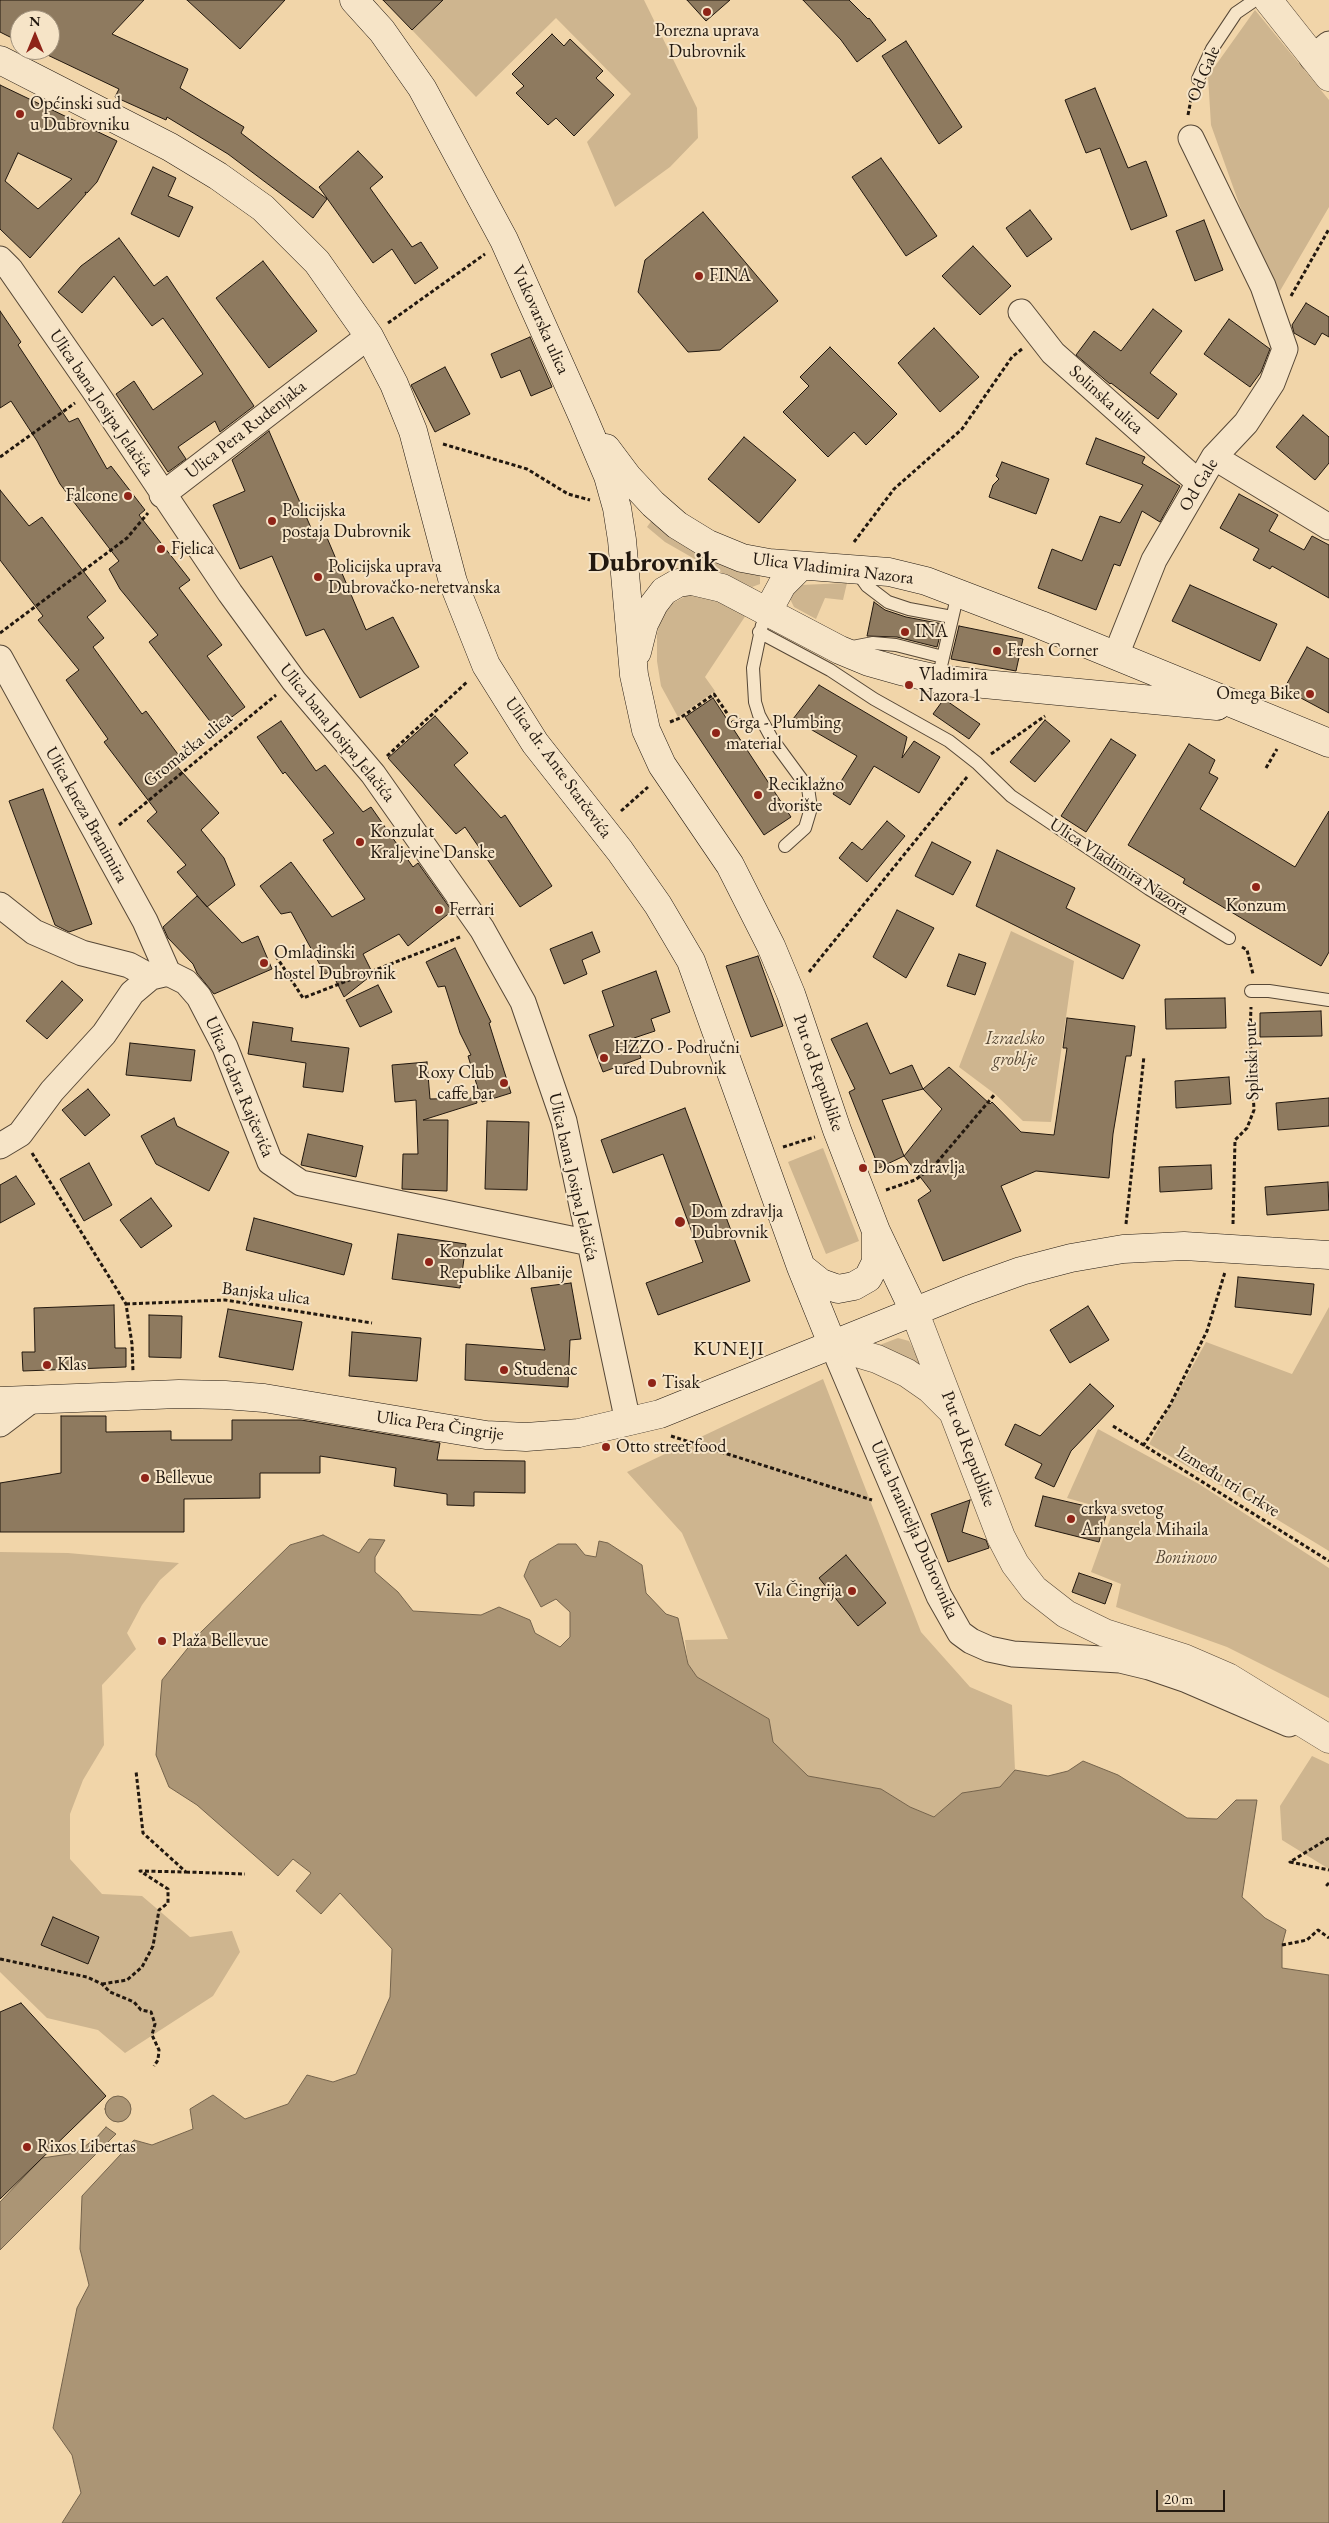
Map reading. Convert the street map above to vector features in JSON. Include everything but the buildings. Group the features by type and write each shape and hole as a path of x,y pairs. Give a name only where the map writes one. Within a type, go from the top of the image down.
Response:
{"main road":[{"name":"Vukovarska ulica","path":"354,0 382,31 422,88 504,240 584,417 608,476 617,508 622,540 634,675"},
{"path":"1268,0 1323,60"},
{"name":"Ulica dr. Ante Starčevića","path":"0,60 170,147 218,176 263,208 317,262 369,336 394,384 413,430 453,582 486,665 535,743 620,851 658,905 691,961 802,1267 833,1346"},
{"name":"Ulica Vladimira Nazora","path":"584,417 627,476 677,525 708,544 742,558 800,567 855,569 898,575 955,605 1116,655 1329,743"},
{"path":"763,621 782,585 800,567"},
{"name":"Ulica Vladimira Nazora","path":"634,675 638,646 644,624 654,604 664,592 678,584 692,581 708,583 763,621 869,662 941,668 1106,695 1201,704 1265,716"},
{"path":"1106,695 1107,682 1116,655"},
{"name":"Put od Republike","path":"634,675 646,730 662,764 730,865 772,946 791,994 837,1130 876,1231 915,1313 1001,1537 1015,1564 1034,1589 1066,1614 1105,1633 1184,1658 1228,1677 1329,1739"},
{"path":"802,1267 821,1283 838,1289 854,1286 868,1278 876,1262 876,1231"},
{"path":"915,1313 968,1290 1021,1271 1071,1258 1123,1249 1184,1246 1329,1255"},
{"name":"Ulica Pera Čingrije","path":"0,1401 180,1394 264,1398 486,1435 526,1437 579,1433 668,1411 915,1313"},
{"path":"833,1346 877,1359 906,1373 930,1389 953,1412"}],"street":[{"name":"Od Gale","path":"1116,655 1154,560 1214,457 1246,423 1272,383 1285,348 1263,286 1191,138"},
{"name":"Ulica bana Josipa Jelačića","path":"0,259 10,269 94,390 162,495 294,681 373,774 482,929 523,1002 564,1121 628,1422"},
{"name":"Solinska ulica","path":"1021,312 1053,353 1198,482"},
{"name":"Ulica Pera Rudenjaka","path":"162,495 369,336"},
{"path":"1214,457 1329,528"},
{"name":"Ulica kneza Branimira","path":"0,658 145,921 160,975"},
{"name":"Ulica Gabra Rajčevića","path":"0,905 34,932 82,953 186,982 199,997 225,1047 270,1162 301,1183 590,1244"},
{"path":"10,1140 104,1034 132,993 160,975"},
{"name":"Ulica branitelja Dubrovnika","path":"833,1346 939,1596 960,1632 971,1641 989,1649 1013,1654 1120,1660 1150,1667 1187,1680 1285,1723 1329,1739"},
{"path":"0,1424 34,1399"}],"lane":[{"name":"Od Gale","path":"1198,79 1212,49 1236,13 1255,0"},
{"path":"941,668 955,605"},
{"path":"763,621 752,680 759,715 772,739 808,788 811,808 805,828 785,846"},
{"name":"Ulica Vladimira Nazora","path":"763,621 830,670 874,699 949,741 977,763 1011,796 1149,889 1229,938"},
{"path":"1251,991 1269,991 1329,1000"}],"path":[{"name":"Od Gale","path":"1191,138 1188,112 1198,79"},
{"path":"1276,323 1329,229"},
{"path":"369,336 504,240"},
{"path":"854,542 894,489 962,429 1012,357 1039,335"},
{"path":"0,457 94,390"},
{"path":"413,430 452,449 527,469 568,494 617,508"},
{"path":"0,632 127,538 162,495"},
{"path":"846,543 861,542"},
{"path":"382,762 486,665"},
{"name":"Gromačka ulica","path":"100,840 294,681"},
{"path":"662,725 680,718 714,694 733,722 759,715"},
{"name":"Put od Republike","path":"791,994 977,763 1050,712"},
{"path":"614,808 619,813 656,779 662,764"},
{"path":"276,956 303,998 482,929"},
{"name":"Splitski put","path":"1143,1446 1170,1405 1207,1331 1232,1249 1235,1140 1247,1128 1254,1110 1250,1034 1251,991 1254,970 1247,950 1229,938"},
{"path":"1123,1249 1144,1056"},
{"path":"864,1198 915,1180 934,1166 995,1094"},
{"path":"761,1155 837,1130"},
{"path":"10,1140 126,1304 132,1344 133,1396"},
{"name":"Banjska ulica","path":"126,1304 225,1300 372,1323"},
{"name":"Između tri Crkve","path":"1113,1426 1329,1561"},
{"path":"666,1434 873,1501"},
{"path":"136,1772 143,1833 186,1872"},
{"path":"1329,1838 1290,1862 1329,1870"},
{"path":"102,1984 127,1980 142,1966 153,1946 159,1910 168,1903 168,1890 140,1871 245,1874"},
{"path":"1282,1944 1308,1940 1318,1930 1329,1938"},
{"path":"0,1959 87,1977 102,1984 110,1992 134,2002 141,2010 151,2012 155,2024 152,2035 159,2050 158,2060 154,2066"}],"green space":[{"path":"443,0 644,0 697,108 698,138 670,167 615,207 587,142 631,94 556,18 476,97 412,30"},
{"path":"1255,10 1329,100 1329,207 1277,296 1247,226 1211,125 1208,76"},
{"path":"652,520 719,561 760,576 760,584 752,587 707,566 665,542 647,527"},
{"path":"847,583 843,600 825,598 816,619 794,607 790,599 791,593 800,585"},
{"path":"692,593 720,601 746,615 705,677 715,691 678,717 661,686 657,661 657,634 661,618 671,604"},
{"name":"Izraelsko groblje","path":"1011,931 1074,961 1051,1122 1023,1121 995,1094 959,1067"},
{"path":"823,1148 859,1241 826,1254 788,1162"},
{"path":"1329,1307 1329,1551 1149,1444 1206,1342 1292,1374"},
{"path":"898,1338 909,1341 919,1360 919,1366 877,1346"},
{"path":"823,1379 921,1632 970,1687 1012,1705 1015,1770 1000,1787 962,1793 934,1817 910,1807 881,1789 808,1776 773,1742 769,1719 697,1677 688,1664 685,1640 728,1639 682,1533 627,1472"},
{"name":"Boninovo","path":"1098,1429 1199,1484 1329,1568 1329,1698 1227,1647 1116,1607 1121,1584 1091,1572 1113,1511 1067,1498"},
{"path":"0,1552 68,1553 179,1563 160,1580 142,1605 127,1633 136,1649 102,1685 104,1745 83,1780 70,1814 70,1859 102,1894 142,1896 190,1937 232,1931 240,1952 213,1996 125,2053 98,2030 47,2018 0,1972"},
{"path":"1312,1756 1329,1764 1329,1869 1282,1840 1280,1806"}],"shaded area":[{"path":"323,1535 359,1553 369,1539 385,1540 375,1557 375,1572 398,1592 413,1611 481,1615 499,1607 530,1620 535,1633 560,1647 570,1637 570,1612 556,1599 541,1607 524,1576 530,1561 558,1544 576,1544 585,1555 596,1557 599,1541 608,1543 642,1565 646,1593 666,1614 678,1618 688,1664 697,1677 769,1719 773,1742 808,1776 881,1789 910,1807 934,1817 962,1793 1000,1787 1015,1770 1048,1776 1068,1771 1083,1761 1118,1775 1187,1818 1217,1819 1236,1800 1257,1800 1242,1897 1265,1918 1286,1930 1282,1945 1282,1968 1329,1975 1329,2523 62,2523 81,2493 72,2455 53,2428 77,2308 89,2285 80,2249 82,2196 134,2140 152,2145 193,2129 190,2109 213,2095 245,2119 288,2104 307,2075 333,2082 356,2074 390,1997 392,1949 340,1893 321,1914 296,1891 311,1873 293,1859 278,1876 197,1805 169,1787 156,1755 162,1680 200,1633 290,1545"},
{"path":"118,2096 127,2100 131,2109 127,2118 118,2122 109,2118 105,2109 109,2100"},
{"path":"106,2127 116,2134 0,2250 0,2202 42,2158 76,2153 96,2138"}],"place":[{"name":"Porezna uprava Dubrovnik","path":"707,12"},
{"name":"Općinski sud u Dubrovniku","path":"20,114"},
{"name":"FINA","path":"699,276"},
{"name":"Falcone","path":"128,496"},
{"name":"Policijska postaja Dubrovnik","path":"272,521"},
{"name":"Fjelica","path":"161,549"},
{"name":"Policijska uprava Dubrovačko-neretvanska","path":"318,577"},
{"name":"INA","path":"905,632"},
{"name":"Fresh Corner","path":"997,651"},
{"name":"Vladimira Nazora 1","path":"909,685"},
{"name":"Omega Bike","path":"1310,694"},
{"name":"Grga - Plumbing material","path":"716,733"},
{"name":"Reciklažno dvorište","path":"758,795"},
{"name":"Konzulat Kraljevine Danske","path":"360,842"},
{"name":"Konzum","path":"1256,887"},
{"name":"Ferrari","path":"439,910"},
{"name":"Omladinski hostel Dubrovnik","path":"264,963"},
{"name":"HZZO - Područni ured Dubrovnik","path":"604,1058"},
{"name":"Roxy Club caffe bar","path":"504,1083"},
{"name":"Dom zdravlja","path":"863,1168"},
{"name":"Dom zdravlja Dubrovnik","path":"680,1222"},
{"name":"Konzulat Republike Albanije","path":"429,1262"},
{"name":"Klas","path":"47,1365"},
{"name":"Studenac","path":"504,1370"},
{"name":"Tisak","path":"652,1383"},
{"name":"Otto street food","path":"606,1447"},
{"name":"Bellevue","path":"145,1478"},
{"name":"crkva svetog Arhangela Mihaila","path":"1071,1519"},
{"name":"Vila Čingrija","path":"852,1591"},
{"name":"Plaža Bellevue","path":"162,1641"},
{"name":"Rixos Libertas","path":"27,2147"}],"district":[{"name":"Dubrovnik","path":"653,563"},
{"name":"KUNEJI","path":"729,1350"}]}
